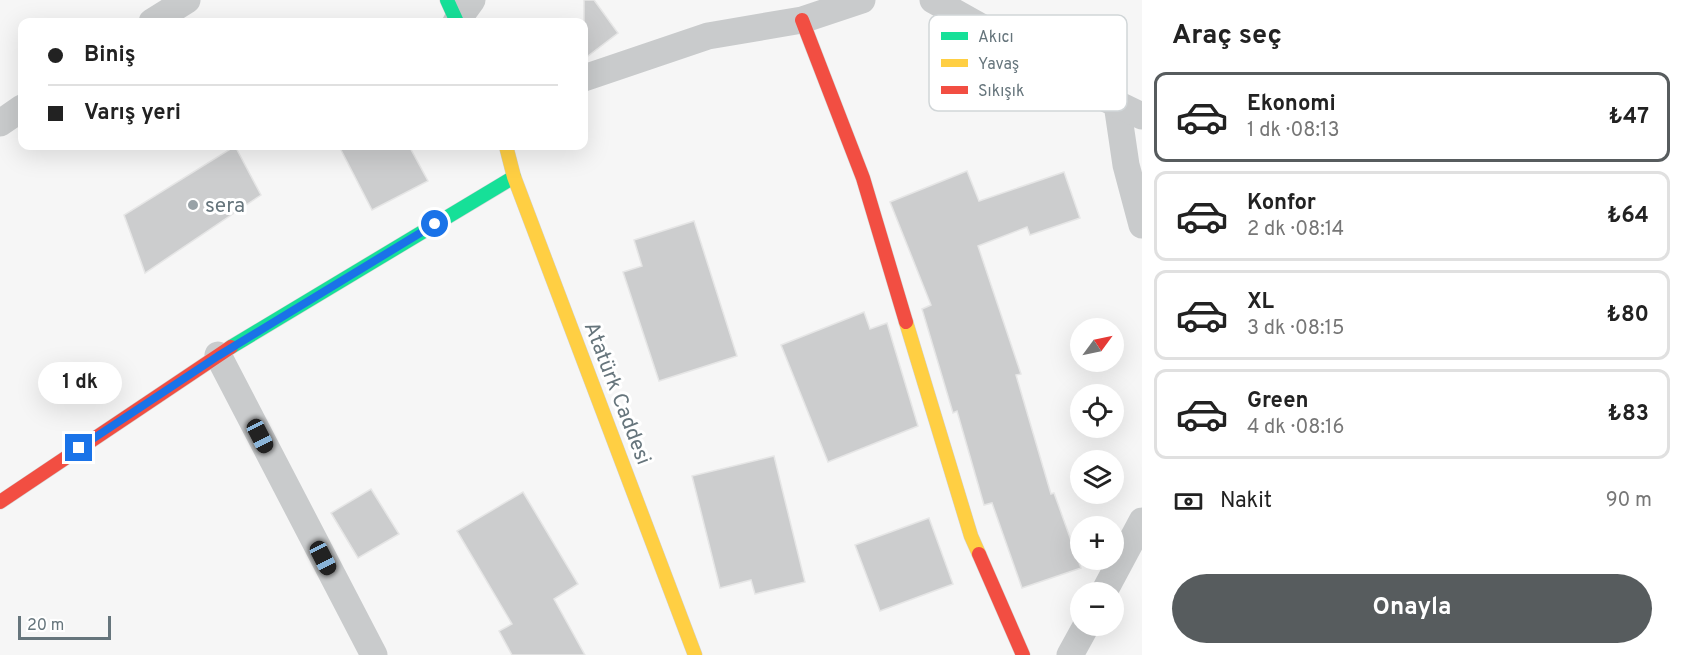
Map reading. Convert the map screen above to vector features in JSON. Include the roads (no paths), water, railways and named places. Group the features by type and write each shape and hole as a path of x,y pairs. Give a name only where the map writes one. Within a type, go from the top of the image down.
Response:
{"street":[{"path":"158,18 187,0"},
{"path":"447,0 455,18"},
{"path":"460,18 472,0"},
{"path":"588,77 708,36 802,20 862,0"},
{"path":"933,0 960,15"},
{"path":"802,20 863,178 971,536 1023,655"},
{"path":"1127,109 1142,116"},
{"path":"0,123 18,111"},
{"path":"1118,111 1126,165 1142,225"},
{"name":"Atatürk Caddesi","path":"507,150 514,177 695,655"},
{"path":"0,502 218,356 514,177"},
{"path":"218,356 374,655"},
{"path":"1109,582 1142,521"},
{"path":"1070,655 1080,636"}],"place":[{"name":"sera","path":"193,205"}]}
